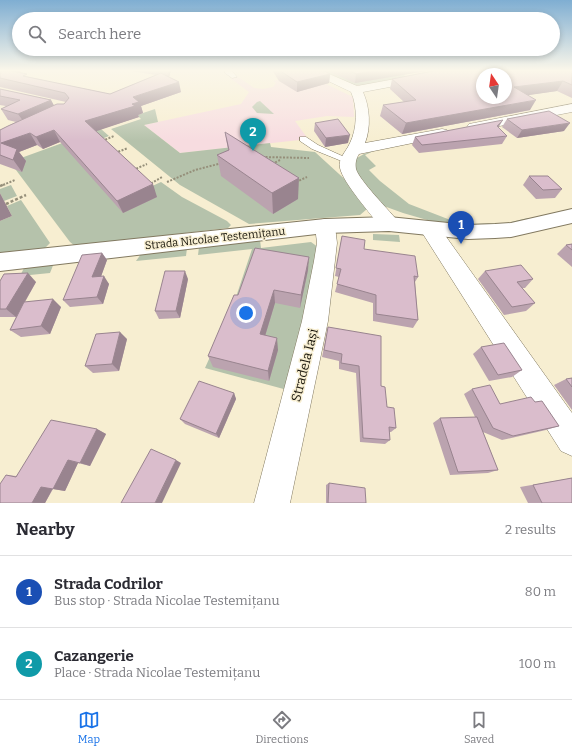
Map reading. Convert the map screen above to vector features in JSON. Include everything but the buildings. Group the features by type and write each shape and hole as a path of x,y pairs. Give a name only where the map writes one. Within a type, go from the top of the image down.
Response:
{"street":[{"path":"358,93 362,106 360,136 347,167 351,176 390,224"},
{"path":"351,155 458,130 572,108"},
{"name":"Strada Nicolae Testemițanu","path":"0,262 325,226 390,224 468,232 495,231 511,230 572,216"},
{"name":"Stradela Iași","path":"272,503 315,320 327,243 325,226"},
{"path":"430,229 572,440"}],"lane":[{"path":"304,139 314,147 327,153 351,155"}],"path":[{"path":"100,142 114,136"},
{"path":"112,154 128,148"},
{"path":"256,157 311,158 327,153"},
{"path":"269,166 280,160"},
{"path":"168,182 195,170 225,162"},
{"path":"130,170 147,164"},
{"path":"146,186 162,177"},
{"path":"296,183 307,177"},
{"path":"0,186 15,180"},
{"path":"6,204 26,195"}],"shaded area":[{"path":"248,93 346,93 353,97 354,117 327,116 295,121 308,139 180,153 144,125 241,104"}],"green space":[{"path":"260,101 274,114 257,113 252,107"},
{"path":"155,109 158,122 144,125 180,153 270,143 271,147 315,152 362,195 367,209 360,215 249,224 180,185 111,129 141,119 137,115"},
{"path":"101,129 109,136 99,140 148,188 161,182 182,197 227,221 231,225 228,228 75,246 70,242 10,162"},
{"path":"376,150 365,155 376,166 369,170 380,181 409,204 453,221 469,224 507,223 528,218 530,221 499,227 441,224 381,205 353,172 355,159"},
{"path":"11,185 17,196 4,201 0,193 0,189"},
{"path":"21,200 50,243 44,249 0,254 0,221 12,216 7,206"},
{"path":"373,234 399,235 400,242 373,240"},
{"path":"260,240 261,248 311,242 322,250 291,391 205,368 234,303 252,249 198,255 199,247"},
{"path":"187,248 186,256 136,261 141,254"},
{"path":"54,263 50,273 20,276 25,266"}],"place":[{"name":"Cazangerie","path":"253,151"},
{"name":"Strada Codrilor","path":"461,244"}]}
